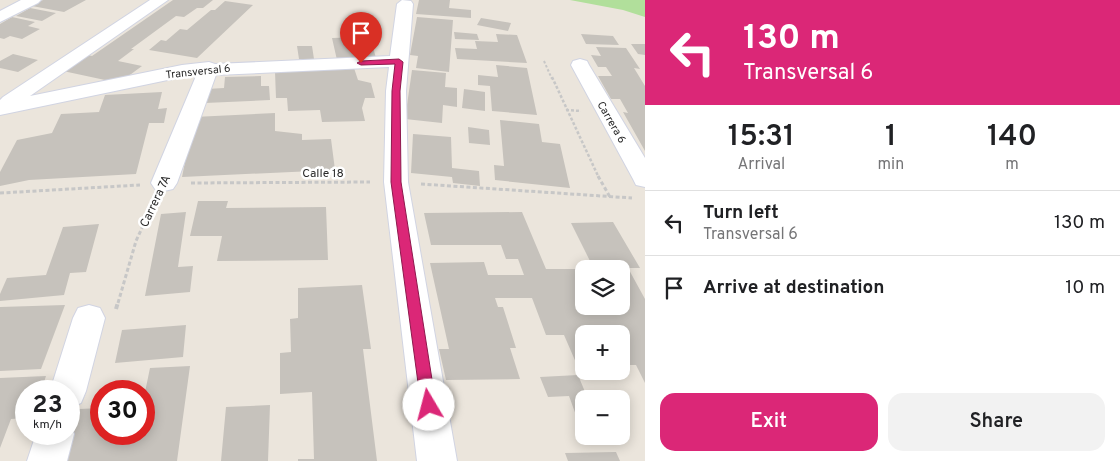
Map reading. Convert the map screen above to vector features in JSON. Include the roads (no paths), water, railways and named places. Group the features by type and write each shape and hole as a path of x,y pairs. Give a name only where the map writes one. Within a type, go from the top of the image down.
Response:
{"street":[{"path":"0,17 34,0"},
{"path":"0,108 160,0"},
{"path":"405,4 396,91 396,182 437,461"},
{"name":"Transversal 6","path":"0,108 153,76 209,68 399,62"},
{"name":"Carrera 6","path":"580,65 641,188"},
{"name":"Carrera 7A","path":"164,183 209,68"},
{"path":"73,380 102,316"},
{"path":"48,461 52,445"}]}
